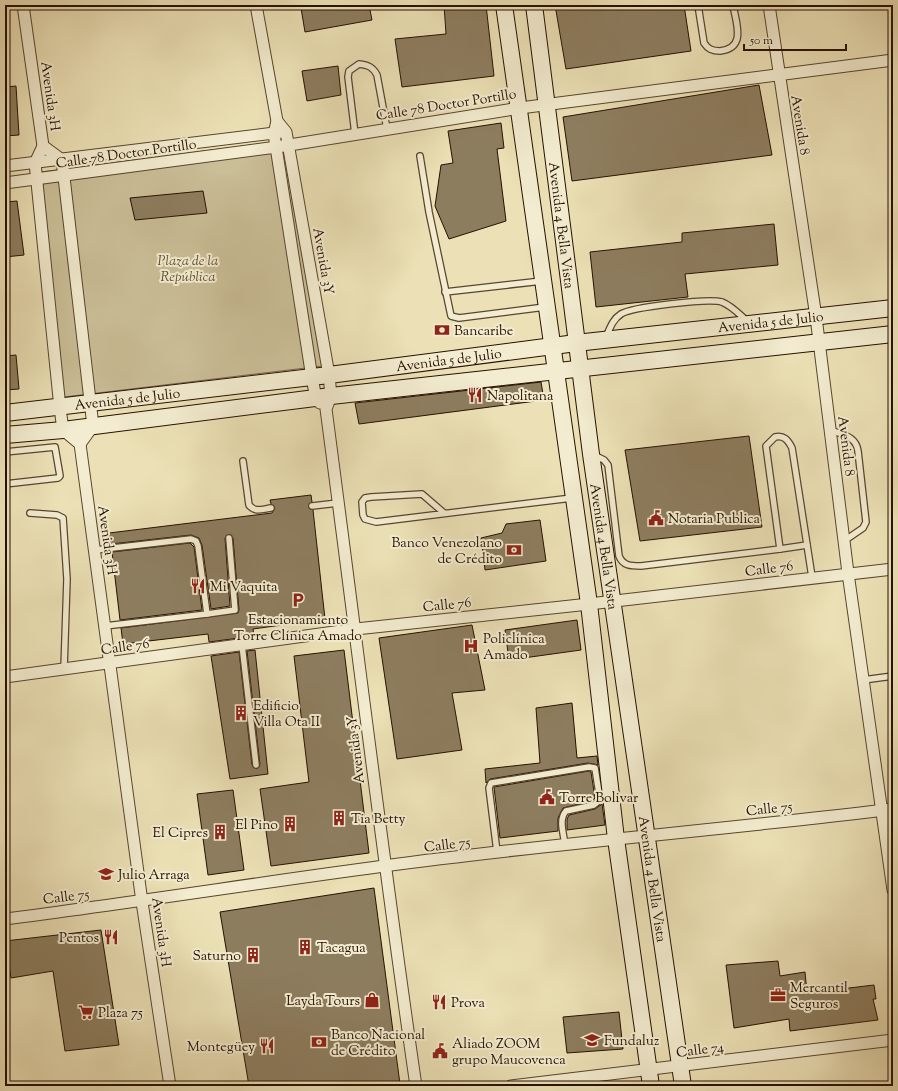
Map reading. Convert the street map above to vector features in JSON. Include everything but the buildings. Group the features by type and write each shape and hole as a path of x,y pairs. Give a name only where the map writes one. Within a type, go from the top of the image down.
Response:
{"street":[{"name":"Avenida 3H","path":"23,5 43,146 35,163"},
{"name":"Avenida 3Y","path":"256,5 277,121 274,134 312,378 324,401"},
{"name":"Avenida 4 Bella Vista","path":"504,5 520,108 589,604 616,839 651,1086"},
{"name":"Avenida 4 Bella Vista","path":"534,5 548,104 576,343 611,602 683,1086"},
{"name":"Avenida 8","path":"769,5 778,74 816,317 848,574 863,680 887,810 893,890"},
{"name":"Calle 78 Doctor Portillo","path":"5,183 277,148 355,134 548,104 893,60"},
{"name":"Avenida 3Y","path":"277,121 286,132 329,375 324,401 356,629 384,866 416,1086"},
{"name":"Calle 78 Doctor Portillo","path":"5,166 286,132"},
{"path":"35,163 63,430 80,444 93,426 64,176 62,160 43,146"},
{"path":"294,262 309,260"},
{"name":"Avenida 5 de Julio","path":"5,414 312,378 576,343 893,308"},
{"name":"Avenida 5 de Julio","path":"5,435 324,401 580,369 893,334"},
{"name":"Avenida 3H","path":"80,444 142,902 170,1086"},
{"name":"Calle 76","path":"5,677 356,629 611,602 812,577 893,569"},
{"name":"Calle 75","path":"5,919 142,902 384,866 646,835 887,810"},
{"name":"Calle 74","path":"511,1086 893,1040"}],"lane":[{"path":"698,5 704,43 707,48 718,51 732,48 736,42 737,31 733,5"},
{"path":"355,134 348,77 349,71 359,64 367,65 374,69 377,75 387,129"},
{"path":"420,156 445,292 451,316 454,318 548,306"},
{"path":"445,292 544,281"},
{"path":"605,340 615,319 626,311 702,301 722,302 732,307 750,324"},
{"path":"830,430 855,441 858,451 866,522 863,528 844,541"},
{"path":"780,549 766,451 768,442 778,437 786,439 792,448 812,577"},
{"path":"5,452 55,447 60,476 58,478 5,484"},
{"path":"591,454 604,460 608,465 619,556 625,564 641,566 807,545"},
{"path":"243,461 249,505 252,509 256,510 271,508"},
{"path":"444,513 422,494 371,497 365,498 362,502 363,515 365,518 376,522 574,498"},
{"path":"312,506 338,502"},
{"path":"30,513 57,514 63,518 67,579 64,669"},
{"path":"105,626 235,610 229,538"},
{"path":"95,550 191,540 196,542 198,546 207,614"},
{"path":"242,645 256,765"},
{"path":"863,680 893,676"},
{"path":"497,853 489,788 491,783 589,767 595,768 600,800 594,805 566,811 562,824 565,845"}],"green space":[{"name":"Plaza de la República","path":"282,141 322,366 56,398 33,173"}],"place":[{"name":"Bancaribe","path":"442,330"},
{"name":"Napolitana","path":"475,395"},
{"name":"Notaria Publica","path":"656,518"},
{"name":"Banco Venezolano de Crédito","path":"514,550"},
{"name":"Mi Vaquita","path":"198,586"},
{"name":"Estacionamiento Torre Clínica Amado","path":"298,600"},
{"name":"Policlínica Amado","path":"471,646"},
{"name":"Edificio Villa Ota II","path":"241,713"},
{"name":"Torre Bolivar","path":"547,797"},
{"name":"Tia Betty","path":"339,818"},
{"name":"El Pino","path":"290,824"},
{"name":"El Cipres","path":"220,832"},
{"name":"Julio Arraga","path":"106,874"},
{"name":"Pentos","path":"111,937"},
{"name":"Tacagua","path":"305,947"},
{"name":"Saturno","path":"253,955"},
{"name":"Mercantil Seguros","path":"778,995"},
{"name":"Layda Tours","path":"372,1000"},
{"name":"Prova","path":"439,1002"},
{"name":"Plaza 75","path":"86,1012"},
{"name":"Fundaluz","path":"592,1040"},
{"name":"Banco Nacional de Crédito","path":"319,1042"},
{"name":"Montegüey","path":"267,1046"},
{"name":"Aliado ZOOM grupo Maucovenca","path":"440,1051"}]}
